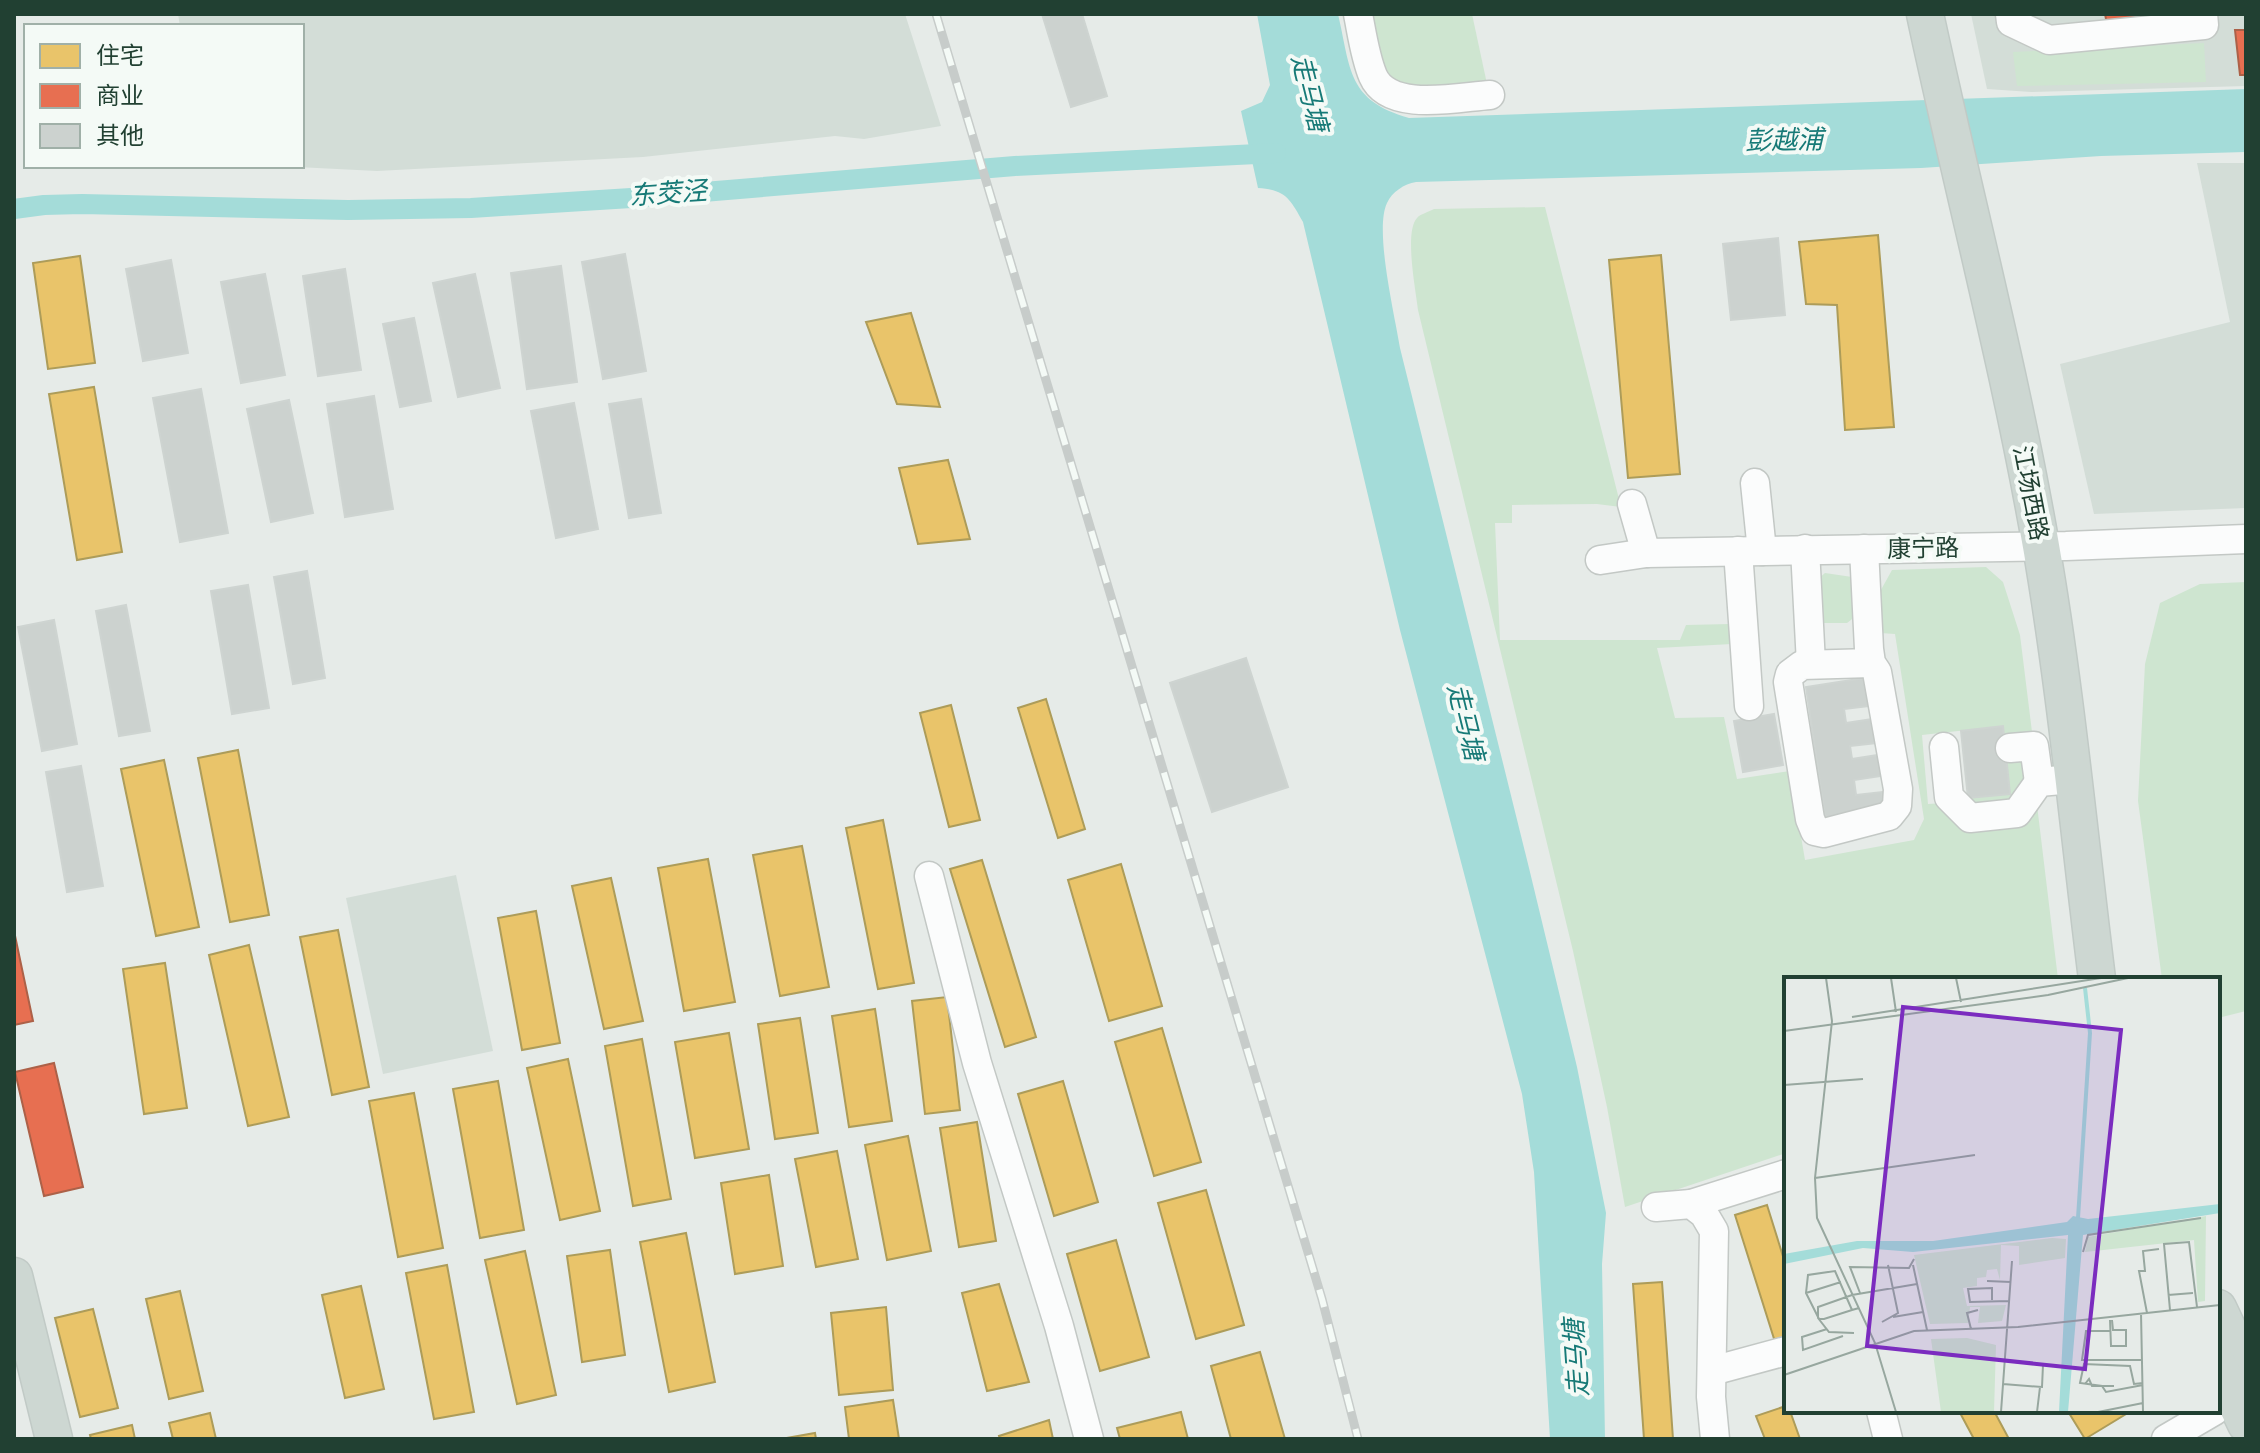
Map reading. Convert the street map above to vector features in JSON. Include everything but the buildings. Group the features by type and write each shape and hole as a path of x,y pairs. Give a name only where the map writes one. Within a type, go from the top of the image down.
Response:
{"main road":[{"name":"江场西路","path":"1925,14 1955,94 2054,546 2121,977"},
{"name":"江场西路","path":"1950,14 1955,94"},
{"name":"江场西路","path":"2054,546 2056,780 2097,977"},
{"path":"14,1276 54,1439"},
{"path":"2220,1320 2234,1401"},
{"path":"2220,1370 2234,1401"}],"street":[{"path":"1358,14 1372,75 1390,95 1410,100 1490,95"},
{"path":"2010,14 2011,22 2049,40 2204,25 2203,14"},
{"path":"1749,706 1750,551 1755,483"},
{"path":"1632,504 1646,553"},
{"name":"康宁路","path":"1600,560 1646,553 2054,546 2246,539"},
{"path":"1805,549 1811,664"},
{"path":"1864,549 1871,663 1877,672 1898,789 1897,806 1889,816 1824,833 1815,831 1810,819 1788,682 1790,674 1795,668 1811,664 1871,663"},
{"path":"1944,747 1949,797 1962,814 1970,818 2017,813 2056,780 2034,746 2010,748"},
{"path":"929,876 977,1063 1059,1326 1089,1439"},
{"path":"1656,1207 1691,1204 1784,1175"},
{"path":"1691,1204 1704,1214 1714,1231 1712,1371 1715,1439"},
{"path":"1712,1371 1784,1352"},
{"path":"1882,1413 1888,1439"},
{"path":"2166,1439 2213,1413"}],"shaded area":[{"path":"178,14 905,14 941,126 864,139 835,136 643,157 377,171 304,167 304,24 180,24"},
{"path":"1971,14 2246,14 2246,86 2031,92 1987,89"},
{"path":"2197,163 2246,163 2246,508 2094,514 2060,364 2230,322"},
{"path":"456,875 493,1051 383,1074 346,898"}],"green space":[{"path":"1371,14 1472,14 1487,84 1406,91 1386,75"},
{"path":"2204,43 2206,82 2017,86 2013,52"},
{"path":"1545,207 1621,507 1597,504 1512,505 1512,523 1495,523 1500,640 1680,640 1686,625 1730,624 1732,644 1657,648 1675,718 1724,717 1737,779 1790,771 1805,860 1914,840 1924,819 1895,634 1880,633 1877,597 1892,570 1986,567 2003,582 2020,635 2033,740 2005,743 2003,726 1922,735 1928,804 1945,803 1955,818 2037,805 2058,977 1784,977 1784,1154 1625,1207 1573,951 1418,310 1411,236 1418,217 1434,209"},
{"path":"1825,573 1852,577 1856,616 1847,623 1818,623 1817,580"},
{"path":"2246,582 2246,1011 2220,1018 2220,977 2162,977 2138,801 2145,664 2160,603 2200,584"},
{"path":"2030,754 2033,780 2014,804 1969,808 1968,798 2010,794 2006,757"}],"water":[{"path":"1257,14 1338,14 1350,67 1363,92 1389,111 1409,118 2246,89 2246,152 2101,156 1921,168 1416,182 1399,189 1387,203 1384,252 1400,348 1577,1067 1606,1213 1602,1264 1605,1439 1550,1439 1534,1172 1522,1094 1400,630 1303,222 1286,197 1258,188 1241,111 1262,102 1270,85"}],"waterway":[{"name":"东茭泾","path":"14,209 82,204 348,210 471,208 1015,166 1276,153"}],"railway":[{"path":"936,14 1322,1299 1358,1439"}],"water label":[{"name":"走马塘","path":"1310,93"},
{"name":"彭越浦","path":"1784,140"},
{"name":"走马塘","path":"1466,722"},
{"name":"走马塘","path":"1576,1358"}]}
